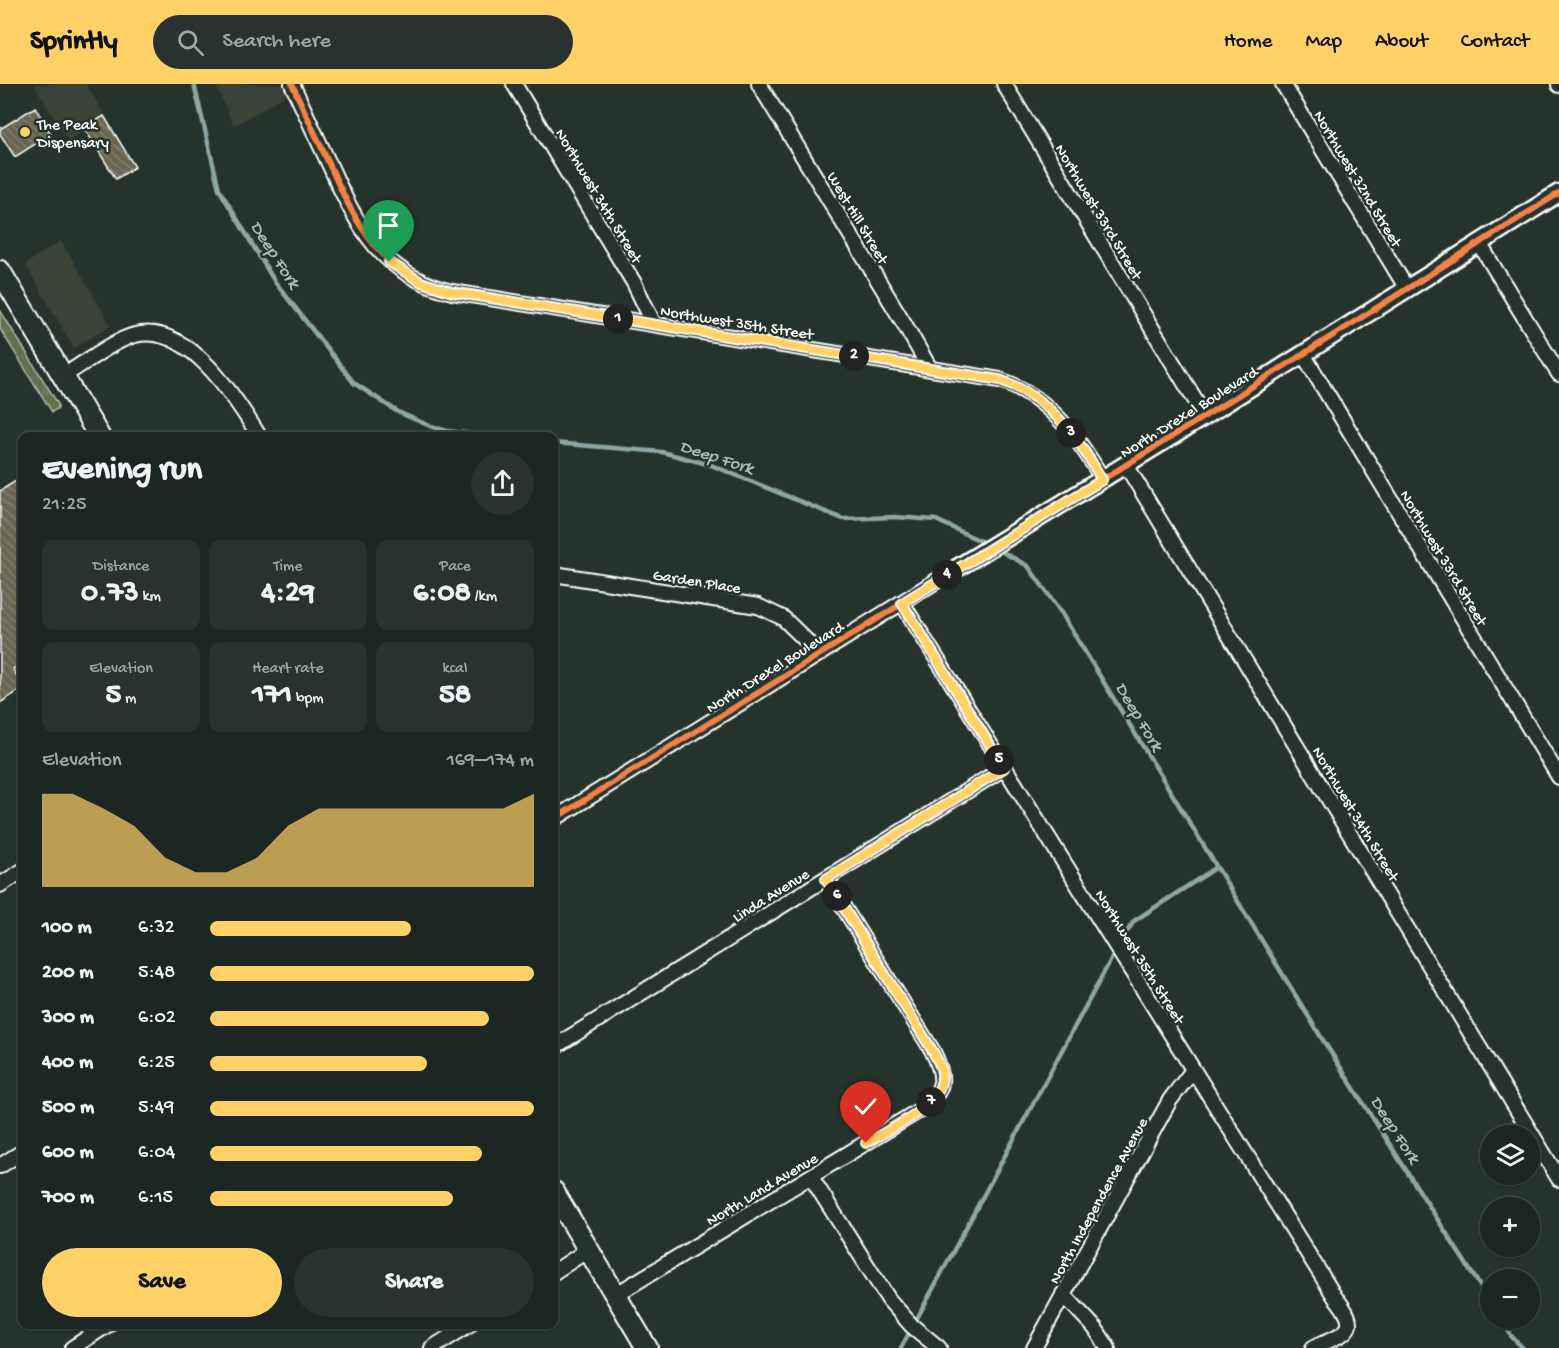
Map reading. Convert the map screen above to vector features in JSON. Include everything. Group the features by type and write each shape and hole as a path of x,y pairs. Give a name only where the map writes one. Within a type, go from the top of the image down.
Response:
{"main road":[{"path":"0,271 97,432"},
{"path":"558,1199 647,1348"}],"street":[{"name":"Northwest 35th Street","path":"292,84 343,195 366,236 389,262 408,275 435,288 452,292 1000,380 1019,386 1046,404 1063,423 1102,480"},
{"name":"Northwest 34th Street","path":"514,84 634,283 654,324"},
{"name":"West Hill Street","path":"759,84 929,368"},
{"name":"Northwest 33rd Street","path":"1005,84 1206,416"},
{"name":"Northwest 32nd Street","path":"1283,84 1407,289"},
{"name":"North Drexel Boulevard","path":"558,817 1206,416 1559,193"},
{"path":"1479,243 1559,374"},
{"path":"63,376 132,336 147,333 159,334 187,347 208,368 232,396 256,432"},
{"name":"Northwest 33rd Street","path":"1303,354 1559,777"},
{"name":"Northwest 34th Street","path":"1126,465 1559,1179"},
{"name":"Garden Place","path":"558,575 758,606 783,618 820,654"},
{"name":"Northwest 35th Street","path":"902,603 1347,1314 1349,1326 1343,1335 1313,1348"},
{"name":"Linda Avenue","path":"558,1045 1004,768"},
{"path":"0,885 18,874"},
{"name":"North Land Avenue","path":"615,1296 931,1102 943,1079 942,1071 932,1050 826,879"},
{"name":"North Independence Avenue","path":"1034,1348 1170,1100 1193,1070"},
{"path":"0,1166 18,1155"},
{"path":"811,1177 884,1292 904,1319 925,1339 939,1348"},
{"path":"558,1269 588,1250"},
{"path":"1063,1294 1095,1328 1108,1348"},
{"path":"72,1348 101,1329"},
{"path":"432,1348 462,1329"}],"shaded area":[{"path":"34,84 86,84 106,117 68,141"},
{"path":"215,84 281,84 286,95 234,126"},
{"path":"61,241 111,325 74,348 25,264"}],"green space":[{"path":"0,310 58,404 58,408 52,412 0,329"}],"building":[{"name":"The Peak Dispensary","path":"35,107 51,134 15,157 0,134 0,129"},
{"path":"104,116 135,167 116,179 84,128"},
{"path":"18,480 18,666 13,669 18,678 18,692 0,703 0,491"}],"waterway":[{"name":"Deep Fork","path":"194,84 219,189 275,282 354,383 398,412 430,426 456,432"},
{"name":"Deep Fork","path":"558,443 662,452 711,465 843,519 895,517 936,520 987,544"},
{"name":"Deep Fork","path":"997,549 1028,566 1060,611 1321,1037 1480,1286"},
{"path":"1119,944 1134,921 1217,867"},
{"path":"901,1348 1115,952"},
{"name":"Deep Fork","path":"1507,1329 1523,1348"}],"cycle path":[{"path":"292,84 341,190 363,229 391,262 428,285 452,292 1000,380 1033,396 1047,407 1083,448 1103,480"},
{"path":"558,817 1205,416 1559,193"}],"place":[{"name":"The Peak Dispensary","path":"25,132"}],"route":[{"path":"389,262 421,282 452,292 981,375 1000,380 1019,386 1046,404 1079,444 1102,480 902,603 1004,768 826,879 932,1050 942,1071 943,1079 931,1102 866,1143"}]}
